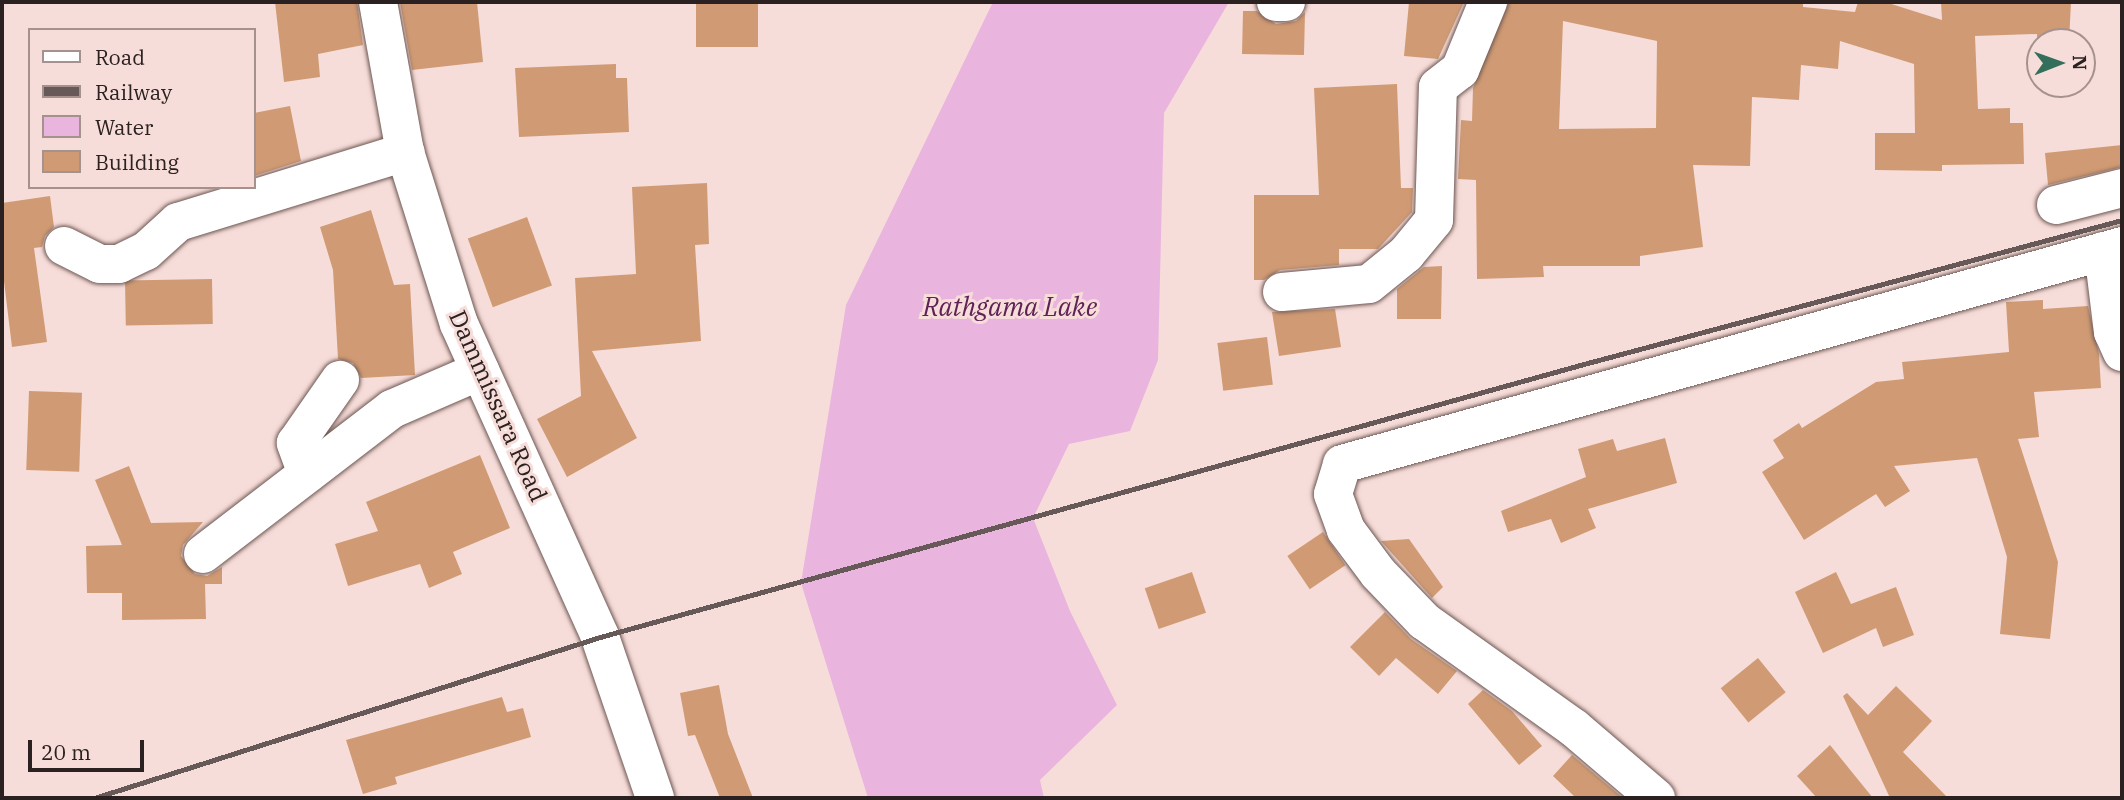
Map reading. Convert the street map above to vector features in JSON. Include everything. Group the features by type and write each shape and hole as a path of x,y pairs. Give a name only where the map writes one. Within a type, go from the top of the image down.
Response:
{"street":[{"name":"Dammissara Road","path":"378,2 405,152 459,324 600,637 655,798"},
{"path":"1276,2 1286,2"},
{"path":"1282,292 1369,284 1406,254 1434,220 1438,87 1460,70 1488,2"},
{"path":"64,246 100,264 119,264 146,251 178,222 405,152"},
{"path":"2056,205 2122,188"},
{"path":"1656,798 1574,728 1424,621 1378,573 1346,530 1333,494 1342,464 2112,248 2113,332 2122,352"},
{"path":"203,554 392,409 480,372"},
{"path":"307,474 296,443 340,380"}],"water":[{"name":"Rathgama Lake","path":"993,2 1229,2 1164,113 1158,360 1130,431 1069,444 1033,518 1070,611 1117,705 1040,780 1044,798 868,798 801,583 846,305"}],"building":[{"path":"275,2 357,2 363,45 318,54 320,77 284,82"},
{"path":"400,2 477,2 483,62 412,70"},
{"path":"696,2 758,2 758,47 696,47"},
{"path":"1409,2 1464,2 1438,59 1404,56"},
{"path":"1509,2 1803,2 1803,7 1855,12 1858,2 1885,2 1942,20 1941,2 2071,2 2070,28 2026,28 2026,34 1975,36 1978,109 2010,108 2010,123 2023,123 2024,164 1942,165 1942,171 1875,170 1875,133 1915,133 1914,64 1840,41 1838,69 1801,65 1799,100 1752,97 1750,166 1693,165 1703,247 1640,256 1640,266 1543,266 1544,277 1477,279 1476,180 1458,179 1461,120 1472,121 1473,88","holes":["1563,21 1657,41 1656,128 1559,129"]},
{"path":"1243,11 1257,11 1276,24 1296,21 1305,12 1304,55 1242,54"},
{"path":"616,64 616,78 627,78 629,132 519,137 515,68"},
{"path":"1397,84 1401,188 1413,188 1412,212 1378,249 1339,249 1339,265 1280,270 1264,280 1254,280 1254,195 1319,195 1314,88"},
{"path":"290,106 301,161 256,175 256,113"},
{"path":"2122,145 2122,167 2048,185 2045,153"},
{"path":"707,183 709,244 695,245 701,341 592,351 637,438 567,477 537,419 581,396 575,278 636,274 632,187"},
{"path":"50,196 54,227 45,236 42,247 34,248 47,342 12,347 2,265 2,203"},
{"path":"371,210 394,285 410,284 415,375 361,378 353,363 338,359 333,270 320,227"},
{"path":"527,217 552,286 493,307 468,239"},
{"path":"1442,266 1441,319 1397,319 1397,289 1424,267"},
{"path":"212,279 213,324 126,326 125,281"},
{"path":"2043,300 2043,309 2088,306 2099,354 2101,388 2034,392 2039,437 2018,439 2058,562 2050,639 2000,634 2007,557 1977,458 1894,466 1910,491 1885,507 1876,494 1804,540 1762,472 1784,458 1773,440 1799,423 1802,428 1876,382 1904,379 1902,362 2009,352 2006,302"},
{"path":"1335,309 1341,347 1279,356 1272,312"},
{"path":"1267,337 1273,385 1223,391 1217,343"},
{"path":"29,391 82,393 79,472 26,470"},
{"path":"1665,438 1677,483 1588,509 1596,528 1561,543 1551,519 1508,532 1501,511 1586,477 1578,449 1613,439 1617,451"},
{"path":"480,455 510,528 453,552 462,574 429,588 420,564 348,586 335,544 378,531 366,502"},
{"path":"129,466 151,523 203,522 183,545 181,556 195,574 207,576 222,567 222,584 205,584 206,619 122,620 122,593 87,593 86,546 122,545 95,480"},
{"path":"1323,532 1345,565 1310,589 1287,556"},
{"path":"1409,539 1443,587 1432,598 1381,541"},
{"path":"1192,572 1206,613 1159,629 1145,588"},
{"path":"1836,572 1851,604 1896,587 1914,635 1883,647 1876,628 1823,653 1795,592"},
{"path":"1385,612 1411,639 1457,671 1438,694 1396,658 1379,676 1350,647"},
{"path":"1758,658 1786,692 1748,722 1721,688"},
{"path":"719,685 728,734 753,798 720,798 695,735 688,736 680,693"},
{"path":"1896,686 1932,721 1903,752 1948,798 1890,798 1843,696 1847,693 1868,715"},
{"path":"1483,690 1512,711 1542,746 1519,765 1468,704"},
{"path":"502,697 507,712 523,708 531,737 395,777 397,784 363,794 346,740"},
{"path":"1830,745 1873,798 1817,798 1797,776"},
{"path":"1572,755 1623,798 1576,798 1553,776"}],"railway":[{"path":"94,798 600,637 1580,365 2122,220"}]}
